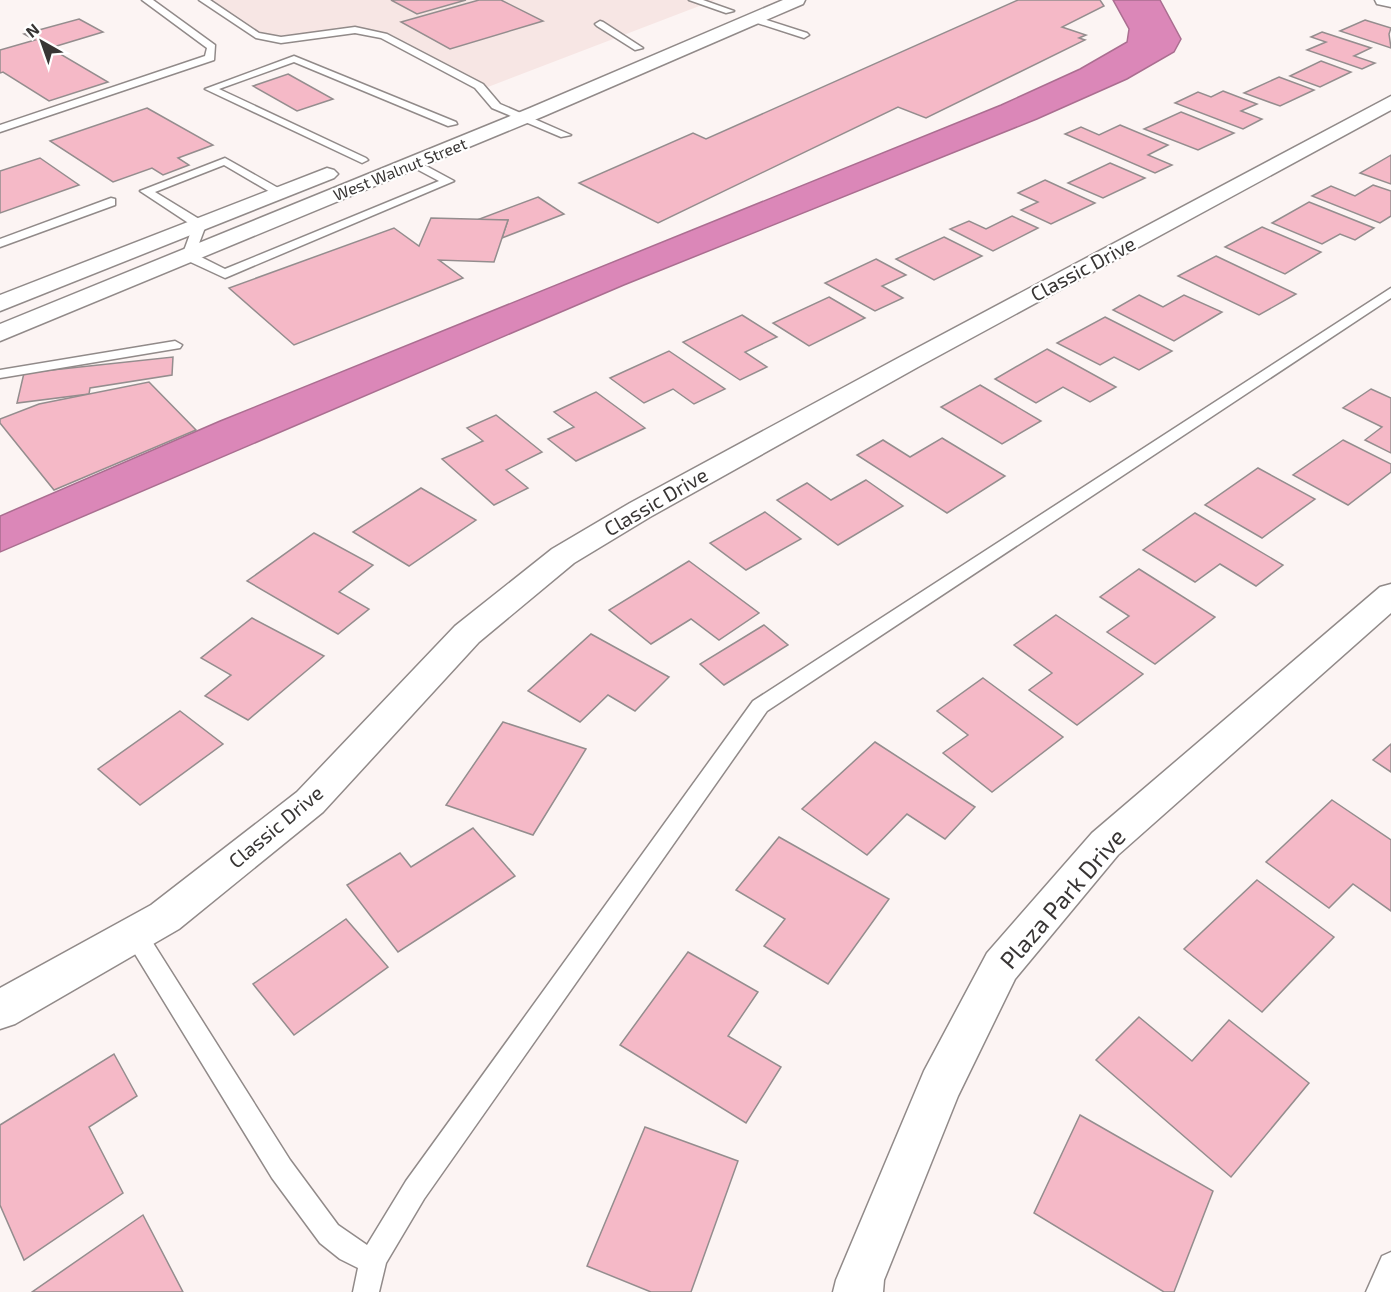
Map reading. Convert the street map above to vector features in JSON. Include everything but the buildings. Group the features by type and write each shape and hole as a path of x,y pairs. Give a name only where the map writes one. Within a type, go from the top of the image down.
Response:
{"street":[{"path":"678,32 757,0"},
{"path":"754,19 747,16 746,11 766,0"},
{"name":"West Walnut Street","path":"422,136 474,115 520,107 654,62 797,0"},
{"path":"1383,0 1391,2"},
{"path":"654,62 656,47 706,27 723,18 729,11"},
{"path":"617,57 658,40"},
{"name":"Classic Drive","path":"0,1010 165,917 310,802 467,634 563,556 640,510 909,362 1391,102"},
{"name":"West Walnut Street","path":"0,333 412,163 520,107"},
{"name":"West Walnut Street","path":"0,304 372,156"},
{"name":"Plaza Park Drive","path":"858,1292 860,1280 940,1086 1001,966 1105,844 1391,595"}],"lane":[{"path":"0,129 210,58 212,47 147,0"},
{"path":"204,0 205,3 256,34 281,40 355,30 384,36 479,86 474,115 294,59 210,89 372,156"},
{"path":"694,0 729,11"},
{"path":"754,19 804,35"},
{"path":"600,24 638,48"},
{"path":"520,107 565,135"},
{"path":"281,192 225,162 146,191 200,225 188,256 225,274 448,181 412,163"},
{"path":"0,243 111,202"},
{"path":"366,1292 366,1284 374,1261 415,1190 760,706 1391,292"},
{"path":"0,374 175,345"},
{"path":"135,934 281,1169 329,1234 349,1251 374,1261"},
{"path":"1379,1292 1391,1265"}],"shaded area":[{"path":"203,0 715,0 488,87 376,33 265,39"},
{"path":"1113,0 1160,0 1181,39 1174,52 1127,79 1037,119 624,285 0,552 0,516 220,421 1001,105 1080,69 1127,42 1129,29"}]}
